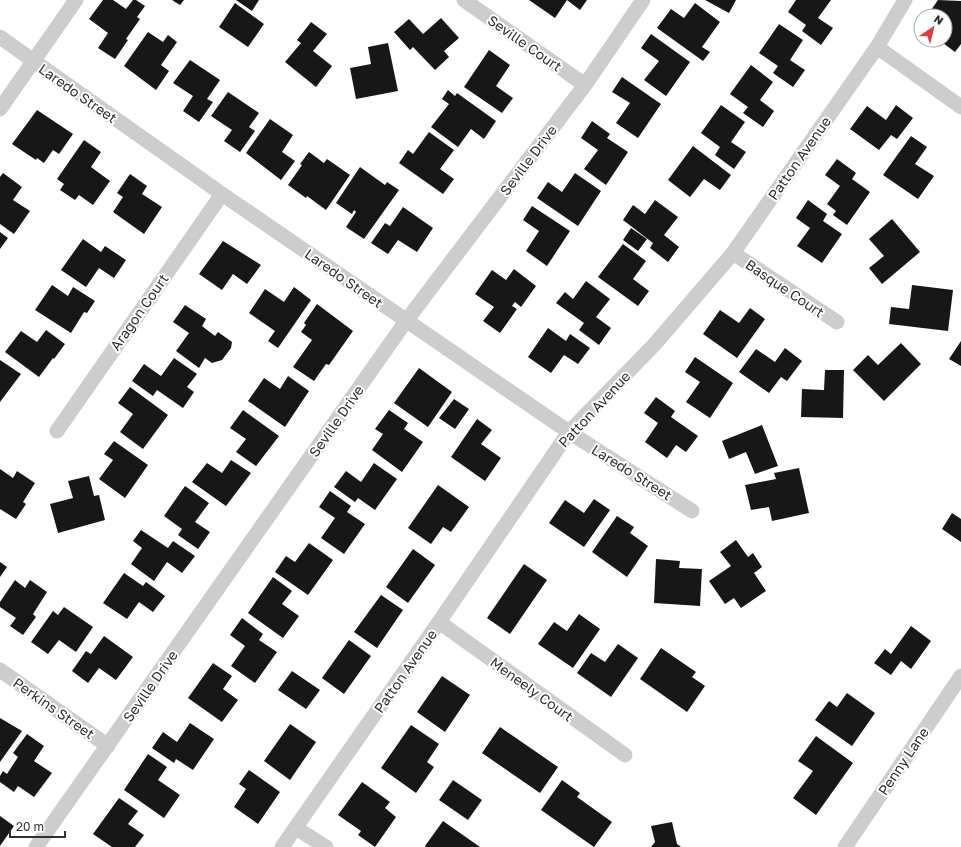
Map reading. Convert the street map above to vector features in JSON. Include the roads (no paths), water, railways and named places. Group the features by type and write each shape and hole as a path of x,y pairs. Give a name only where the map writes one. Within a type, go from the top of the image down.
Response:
{"street":[{"path":"0,109 76,0"},
{"name":"Seville Court","path":"464,0 585,85"},
{"name":"Seville Drive","path":"36,847 406,321 585,85 643,0"},
{"name":"Patton Avenue","path":"282,847 439,622 568,432 654,345 733,253 877,47 905,0"},
{"name":"Laredo Street","path":"0,37 33,62 222,194 568,432 692,511"},
{"path":"877,47 961,107"},
{"name":"Aragon Court","path":"57,431 222,194"},
{"name":"Basque Court","path":"733,253 837,322"},
{"name":"Meneely Court","path":"439,622 625,755"},
{"name":"Perkins Street","path":"0,670 108,746"},
{"name":"Penny Lane","path":"845,847 961,676"},
{"path":"296,828 326,847"}]}
